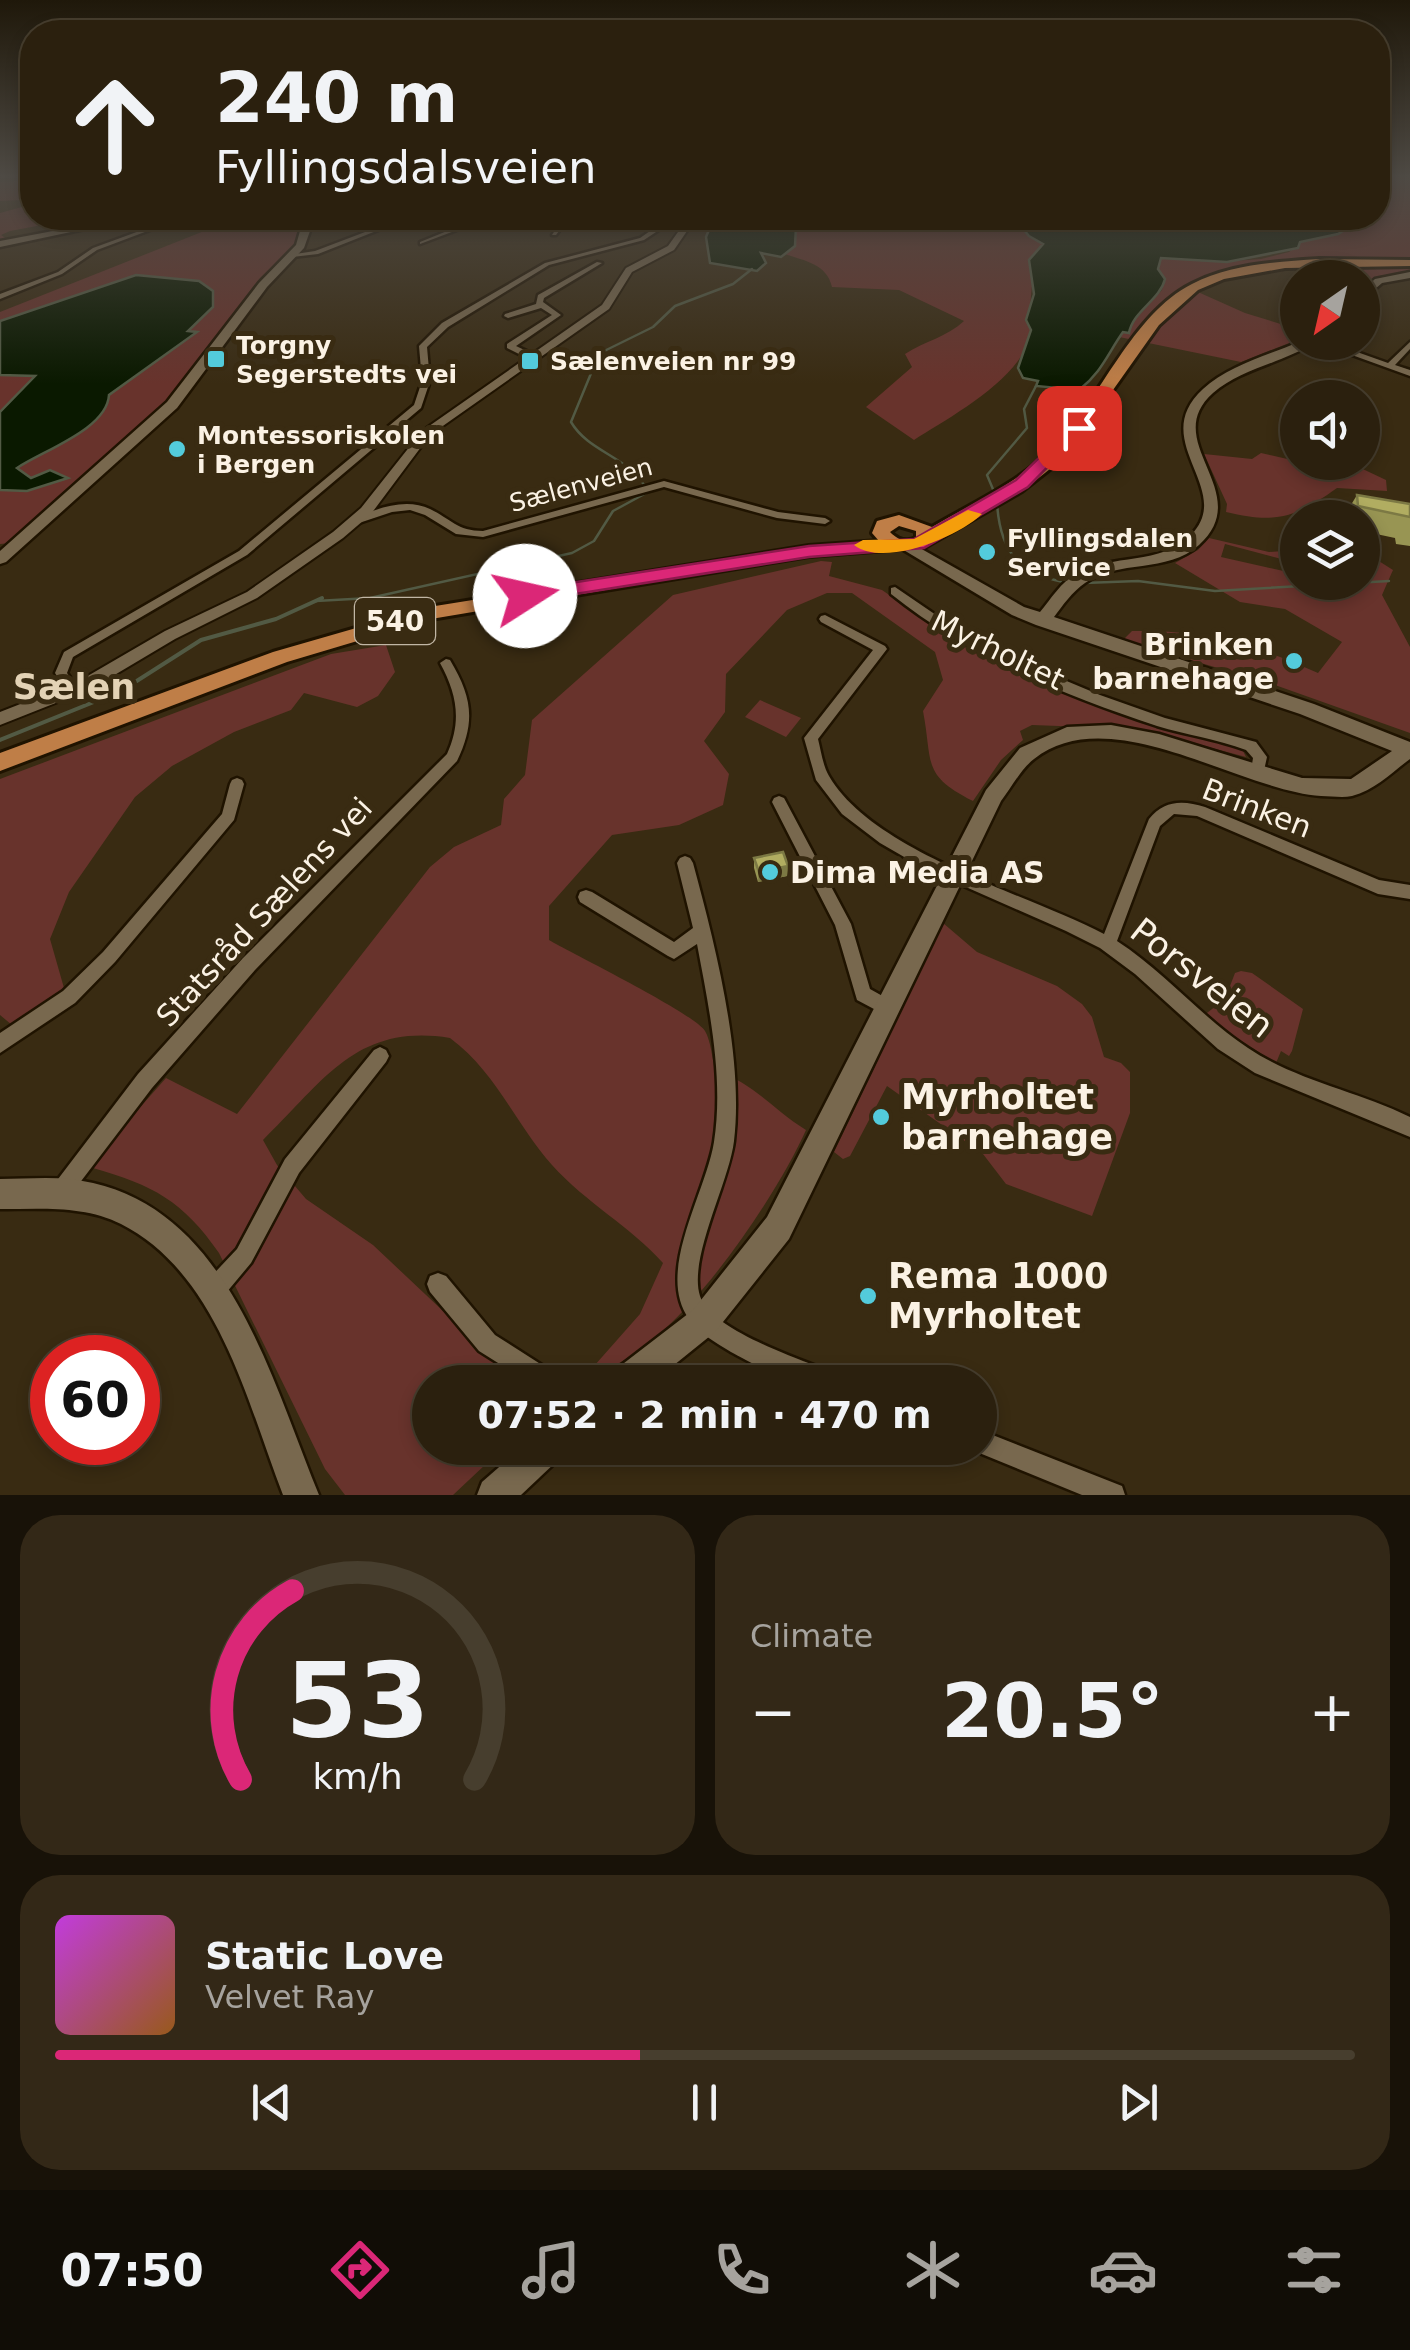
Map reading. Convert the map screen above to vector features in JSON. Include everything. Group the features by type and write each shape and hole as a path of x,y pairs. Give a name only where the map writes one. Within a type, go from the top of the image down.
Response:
{"main road":[{"path":"0,559 172,405 263,285 299,245"},
{"name":"540","path":"809,551 902,546 926,539 1009,492 1044,466 1072,436 1183,294 1216,279 1260,269 1410,263"},
{"path":"1380,285 1410,275"},
{"path":"1042,621 1083,576 1155,561 1200,534 1211,518 1212,503 1190,443 1192,412 1221,383 1280,356"},
{"name":"540","path":"0,762 280,656 393,622 809,551 870,534 899,520 913,522 948,516 1009,492"},
{"path":"913,522 924,528 926,539 962,580"},
{"path":"883,525 884,537 1042,621 1410,750"},
{"name":"Myrholtet","path":"648,1365 704,1321 778,1228 1004,775 1030,750 1050,741 1120,734 1172,744 1328,789 1355,788 1370,780"},
{"path":"1370,780 1373,734"},
{"path":"1370,780 1392,759 1410,750"},
{"path":"0,1194 62,1190 110,1200 135,1210 180,1245 213,1291 301,1495"},
{"path":"495,1495 528,1465"}],"street":[{"path":"0,297 60,273 106,245"},
{"path":"292,256 337,245"},
{"path":"73,690 61,673 68,655 243,553 418,406 426,381 422,348 438,330 546,264 613,245"},
{"name":"Sælenveien","path":"356,522 426,433 606,307 624,275 675,245"},
{"path":"541,305 541,297 557,284 598,263"},
{"path":"532,357 510,346 556,315 541,305"},
{"path":"508,316 541,305"},
{"path":"1390,366 1410,344"},
{"path":"1372,360 1410,373"},
{"name":"Sælenveien","path":"0,719 73,690 264,588 356,522 395,508 414,508 455,533 482,534 664,484 778,514 825,520"},
{"name":"Myrholtet","path":"894,591 930,619 1046,676 1163,722 1250,746 1260,756 1258,771"},
{"path":"826,619 882,649 811,738 824,781 868,826 955,874"},
{"name":"Statsråd Sælens vei","path":"62,1190 145,1081 249,964 452,756 465,720 465,698 446,663"},
{"path":"0,1044 69,997 109,957 229,816 237,784"},
{"path":"780,802 844,924 862,994 889,1008"},
{"name":"Brinken","path":"1108,944 1154,823 1166,810 1176,807 1211,816 1378,887 1410,892"},
{"path":"685,863 725,1086 726,1126 716,1186 688,1280 689,1299 704,1321 749,1348 788,1365"},
{"name":"Porsveien","path":"955,874 1108,944 1243,1056 1410,1127"},
{"path":"586,897 674,950 700,932"},
{"path":"213,1291 244,1256 292,1166 380,1056"},
{"path":"438,1284 486,1343 521,1365"},
{"path":"997,1449 1114,1495"}],"shaded area":[{"path":"170,245 295,245 260,278 154,416 11,543 0,544 0,312"},
{"path":"707,245 795,245 781,257 761,253 766,263 757,271 710,263"},
{"path":"1042,245 1299,245 1227,262 1161,258 1158,269 1165,279 1158,293 1079,390 1036,386 1038,381 1023,378 1018,368 1031,330 1026,320 1034,294 1029,260"},
{"path":"1043,245 1033,283 1028,343 1019,360 987,392 914,440 866,407 912,367 905,354 964,321 899,290 832,287 820,268 785,254 795,246"},
{"path":"1297,245 1410,245 1410,274 1380,279 1380,260 1280,260 1280,263 1236,268 1190,284 1189,288 1245,313 1280,324 1280,347 1241,362 1119,337 1162,290 1164,279 1158,269 1161,258 1219,262 1289,252"},
{"path":"136,275 199,281 213,291 213,307 188,331 197,332 109,395 106,407 86,428 17,468 31,478 50,470 68,478 27,491 0,490 0,412 35,376 0,375 0,321"},
{"path":"1261,453 1280,457 1280,480 1380,477 1386,480 1387,491 1337,488 1318,500 1280,500 1280,517 1272,518 1226,512 1227,504 1204,454 1252,459"},
{"path":"1209,538 1280,551 1280,559 1225,544 1221,557 1280,570 1280,600 1380,600 1380,562 1393,570 1382,595 1410,647 1410,733 1275,685 1123,640 1132,631 1206,636 1249,646 1318,673 1342,642 1285,609 1240,602 1175,563 1198,550"},
{"path":"821,561 832,562 829,576 882,590 934,626 1014,667 1242,749 1246,757 1140,729 1032,725 1020,731 1023,740 1001,760 973,801 945,783 932,766 923,711 943,680 935,652 852,593 827,593 787,610 726,674 725,712 704,741 729,774 723,805 679,825 612,835 549,906 549,940 696,1023 707,1035 715,1070 752,1089 806,1130 744,1236 683,1311 650,1342 618,1364 595,1365 640,1314 663,1263 552,1165 493,1082 450,1038 390,1039 344,1061 263,1140 277,1165 306,1199 373,1245 460,1327 509,1365 412,1365 412,1465 485,1465 453,1495 345,1495 325,1469 219,1253 206,1235 165,1197 93,1168 166,1078 237,1114 430,867 454,847 501,825 504,799 525,775 532,720 673,595"},
{"path":"386,645 395,672 378,696 357,707 304,693 291,710 234,732 172,766 135,797 69,892 50,939 68,1002 18,1030 0,1015 0,779 331,654"},
{"path":"760,700 801,718 786,737 745,717"},
{"path":"943,923 977,952 1057,986 1082,1004 1092,1017 1104,1057 1121,1063 1130,1072 1130,1113 1092,1216 1006,1184 983,1154 887,1086 850,1156 843,1159 834,1152"},
{"path":"1235,973 1252,973 1303,1009 1292,1051 1289,1056 1281,1051 1276,1063 1203,1016 1225,999"}],"building":[{"path":"1357,495 1410,504 1410,517 1380,511 1380,500 1357,500"},
{"path":"783,852 788,866 759,872 754,858"}],"waterway":[{"path":"316,601 370,598 572,553 594,541 613,511 648,492 631,470 589,441 571,422 592,371 588,359 653,327 675,306 733,284 752,269"},
{"path":"995,494 987,475 1027,428 1024,409 1036,386"},
{"path":"997,503 1003,536 1016,559 1038,575 1070,583"},
{"path":"1084,583 1138,581 1215,591 1389,581"},
{"path":"0,740 121,691 201,640 276,619 322,598"}],"slow traffic":[{"path":"863,545 922,543 926,537 974,514"}],"place":[{"name":"Torgny Segerstedts vei","path":"216,359"},
{"name":"Sælenveien nr 99","path":"530,361"},
{"name":"Montessoriskolen i Bergen","path":"177,449"},
{"name":"Fyllingsdalen Service","path":"987,552"},
{"name":"Brinken barnehage","path":"1294,661"},
{"name":"Dima Media AS","path":"770,872"},
{"name":"Myrholtet barnehage","path":"881,1117"},
{"name":"Rema 1000 Myrholtet","path":"868,1296"}],"district":[{"name":"Sælen","path":"74,687"}],"route":[{"path":"525,596 809,551 922,543 926,537 993,504 1022,483 1053,458 1079,428"}]}
